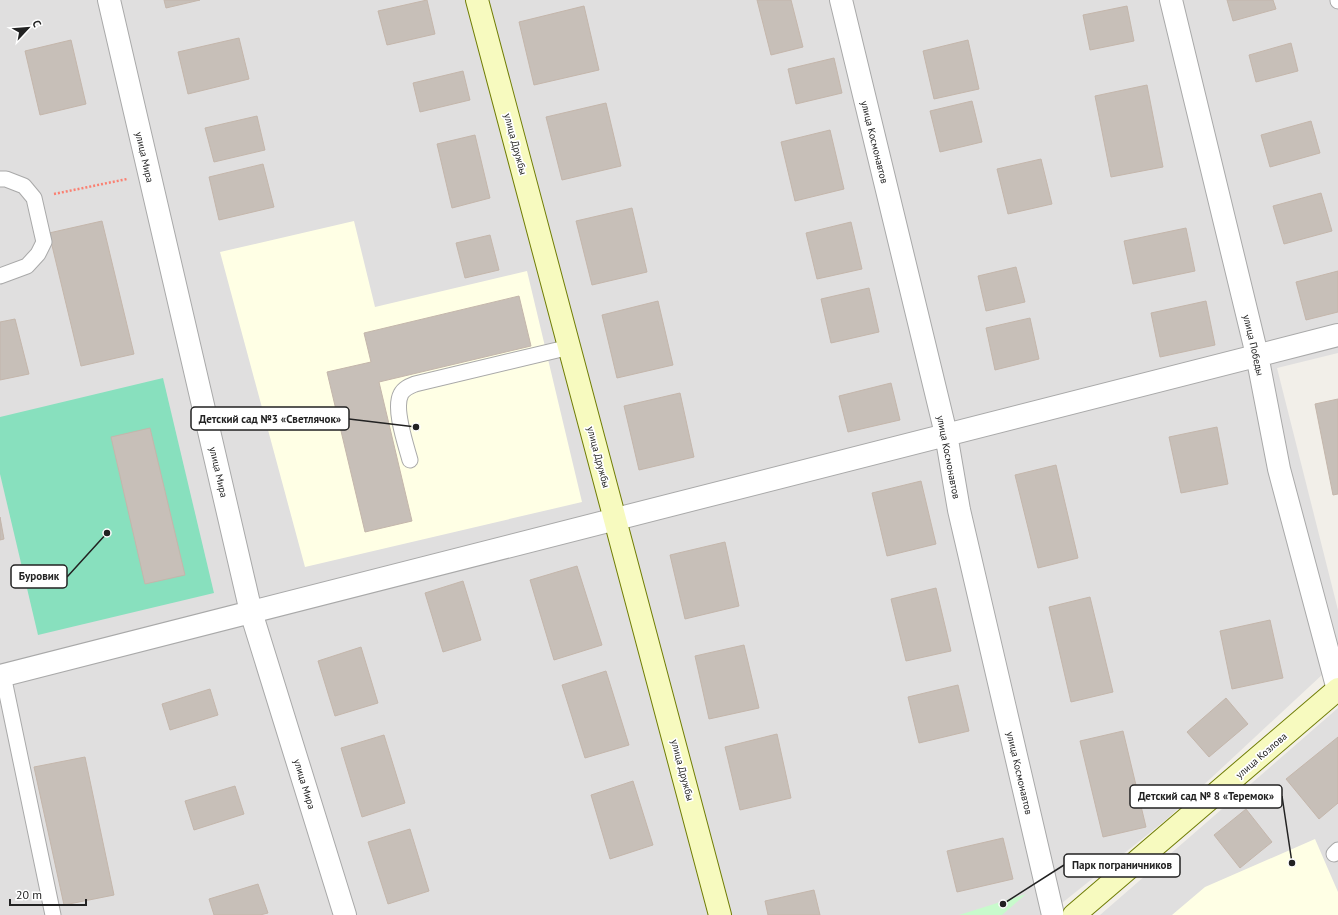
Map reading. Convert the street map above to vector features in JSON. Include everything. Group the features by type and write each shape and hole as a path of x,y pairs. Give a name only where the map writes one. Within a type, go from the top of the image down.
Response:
{"street":[{"name":"улица Мира","path":"109,0 251,612 345,915"},
{"name":"улица Дружбы","path":"477,0 720,915"},
{"name":"улица Космонавтов","path":"841,0 946,434 959,510 1052,915"},
{"name":"улица Победы","path":"1171,0 1257,355 1279,469 1338,689"},
{"path":"1,675 1338,335"},
{"name":"улица Козлова","path":"1074,915 1338,689"}],"lane":[{"path":"0,179 6,178 24,186 34,198 44,242 38,254 27,266 0,276"},
{"path":"410,460 397,406 400,395 406,388 416,384 570,347"},
{"path":"1,675 53,915"}],"path":[{"path":"34,198 150,175"}],"shaded area":[{"path":"0,0 1338,0 1338,353 1277,368 1338,610 1338,660 1167,819 1047,915 0,915"},
{"path":"354,221 375,307 527,271 582,502 305,567 220,252"},
{"path":"1338,708 1338,915 1100,915"},
{"path":"1315,839 1338,892 1338,915 1172,915 1205,887"}],"green space":[{"path":"163,378 214,593 38,635 0,474 0,417"},
{"path":"1026,894 1002,915 959,915"}],"building":[{"path":"164,0 200,0 166,8"},
{"path":"427,0 435,34 387,45 378,11"},
{"path":"757,0 791,0 803,47 771,55"},
{"path":"1227,0 1273,0 1276,9 1233,21"},
{"path":"584,6 599,70 534,85 519,22"},
{"path":"1127,6 1134,41 1090,50 1083,15"},
{"path":"239,38 249,79 188,94 178,52"},
{"path":"71,40 86,104 40,115 25,51"},
{"path":"968,40 979,89 934,99 923,51"},
{"path":"1291,43 1298,71 1256,82 1249,55"},
{"path":"834,58 842,93 796,104 788,69"},
{"path":"463,71 470,100 420,112 413,83"},
{"path":"1147,85 1163,167 1111,177 1095,96"},
{"path":"972,101 982,142 940,152 930,111"},
{"path":"606,103 621,166 562,180 546,117"},
{"path":"257,116 265,150 214,162 205,128"},
{"path":"1311,121 1320,153 1270,167 1261,135"},
{"path":"830,130 844,189 795,201 781,142"},
{"path":"475,135 490,198 452,208 437,144"},
{"path":"1041,159 1052,204 1008,214 997,169"},
{"path":"263,164 274,207 219,220 209,177"},
{"path":"1321,193 1332,231 1284,244 1273,206"},
{"path":"632,208 647,272 592,285 576,221"},
{"path":"102,221 134,354 81,366 49,233"},
{"path":"851,222 862,269 817,279 806,233"},
{"path":"1186,228 1195,271 1133,284 1124,241"},
{"path":"490,235 499,270 465,278 456,243"},
{"path":"1016,267 1025,302 986,311 978,276"},
{"path":"1338,271 1338,312 1306,320 1296,282"},
{"path":"869,288 879,332 831,343 821,299"},
{"path":"519,296 531,346 379,382 412,521 365,532 327,372 371,362 364,333"},
{"path":"658,301 673,365 617,378 602,315"},
{"path":"1206,301 1215,345 1160,357 1151,313"},
{"path":"1030,318 1039,359 995,370 986,328"},
{"path":"15,319 29,374 0,380 0,322"},
{"path":"891,383 900,420 848,432 839,396"},
{"path":"680,393 694,457 639,470 624,406"},
{"path":"1338,399 1338,494 1333,495 1315,404"},
{"path":"1217,427 1228,484 1181,493 1169,437"},
{"path":"150,428 185,575 145,584 111,437"},
{"path":"1056,465 1078,558 1038,568 1015,475"},
{"path":"921,481 936,544 887,556 872,493"},
{"path":"0,517 4,539 0,540"},
{"path":"725,542 739,606 685,619 670,555"},
{"path":"577,566 602,645 554,660 530,580"},
{"path":"463,581 481,640 443,652 425,593"},
{"path":"936,588 951,651 906,661 891,599"},
{"path":"1090,597 1113,692 1071,702 1049,607"},
{"path":"1270,620 1283,678 1232,689 1220,631"},
{"path":"744,645 759,708 709,719 695,656"},
{"path":"361,647 378,703 335,716 318,661"},
{"path":"606,671 629,745 585,758 562,685"},
{"path":"958,685 969,731 919,743 908,697"},
{"path":"210,689 218,715 170,730 162,704"},
{"path":"1226,698 1248,724 1209,757 1187,732"},
{"path":"1123,731 1146,827 1103,837 1080,741"},
{"path":"777,734 791,798 740,810 725,747"},
{"path":"384,735 405,803 362,817 341,748"},
{"path":"1338,737 1338,803 1319,819 1286,779"},
{"path":"85,757 114,895 64,905 34,767"},
{"path":"633,781 653,845 610,859 591,795"},
{"path":"235,786 244,814 194,830 185,801"},
{"path":"1246,809 1272,842 1240,868 1214,835"},
{"path":"410,829 429,891 388,904 368,842"},
{"path":"1003,838 1013,879 957,892 947,851"},
{"path":"258,884 268,913 260,915 214,915 209,899"},
{"path":"814,890 820,915 768,915 765,901"}],"place":[{"name":"Детский сад №3 «Светлячок»","path":"416,427"},
{"name":"Буровик","path":"107,533"},
{"name":"Детский сад № 8 «Теремок»","path":"1292,863"},
{"name":"Парк пограничников","path":"1003,904"}]}
